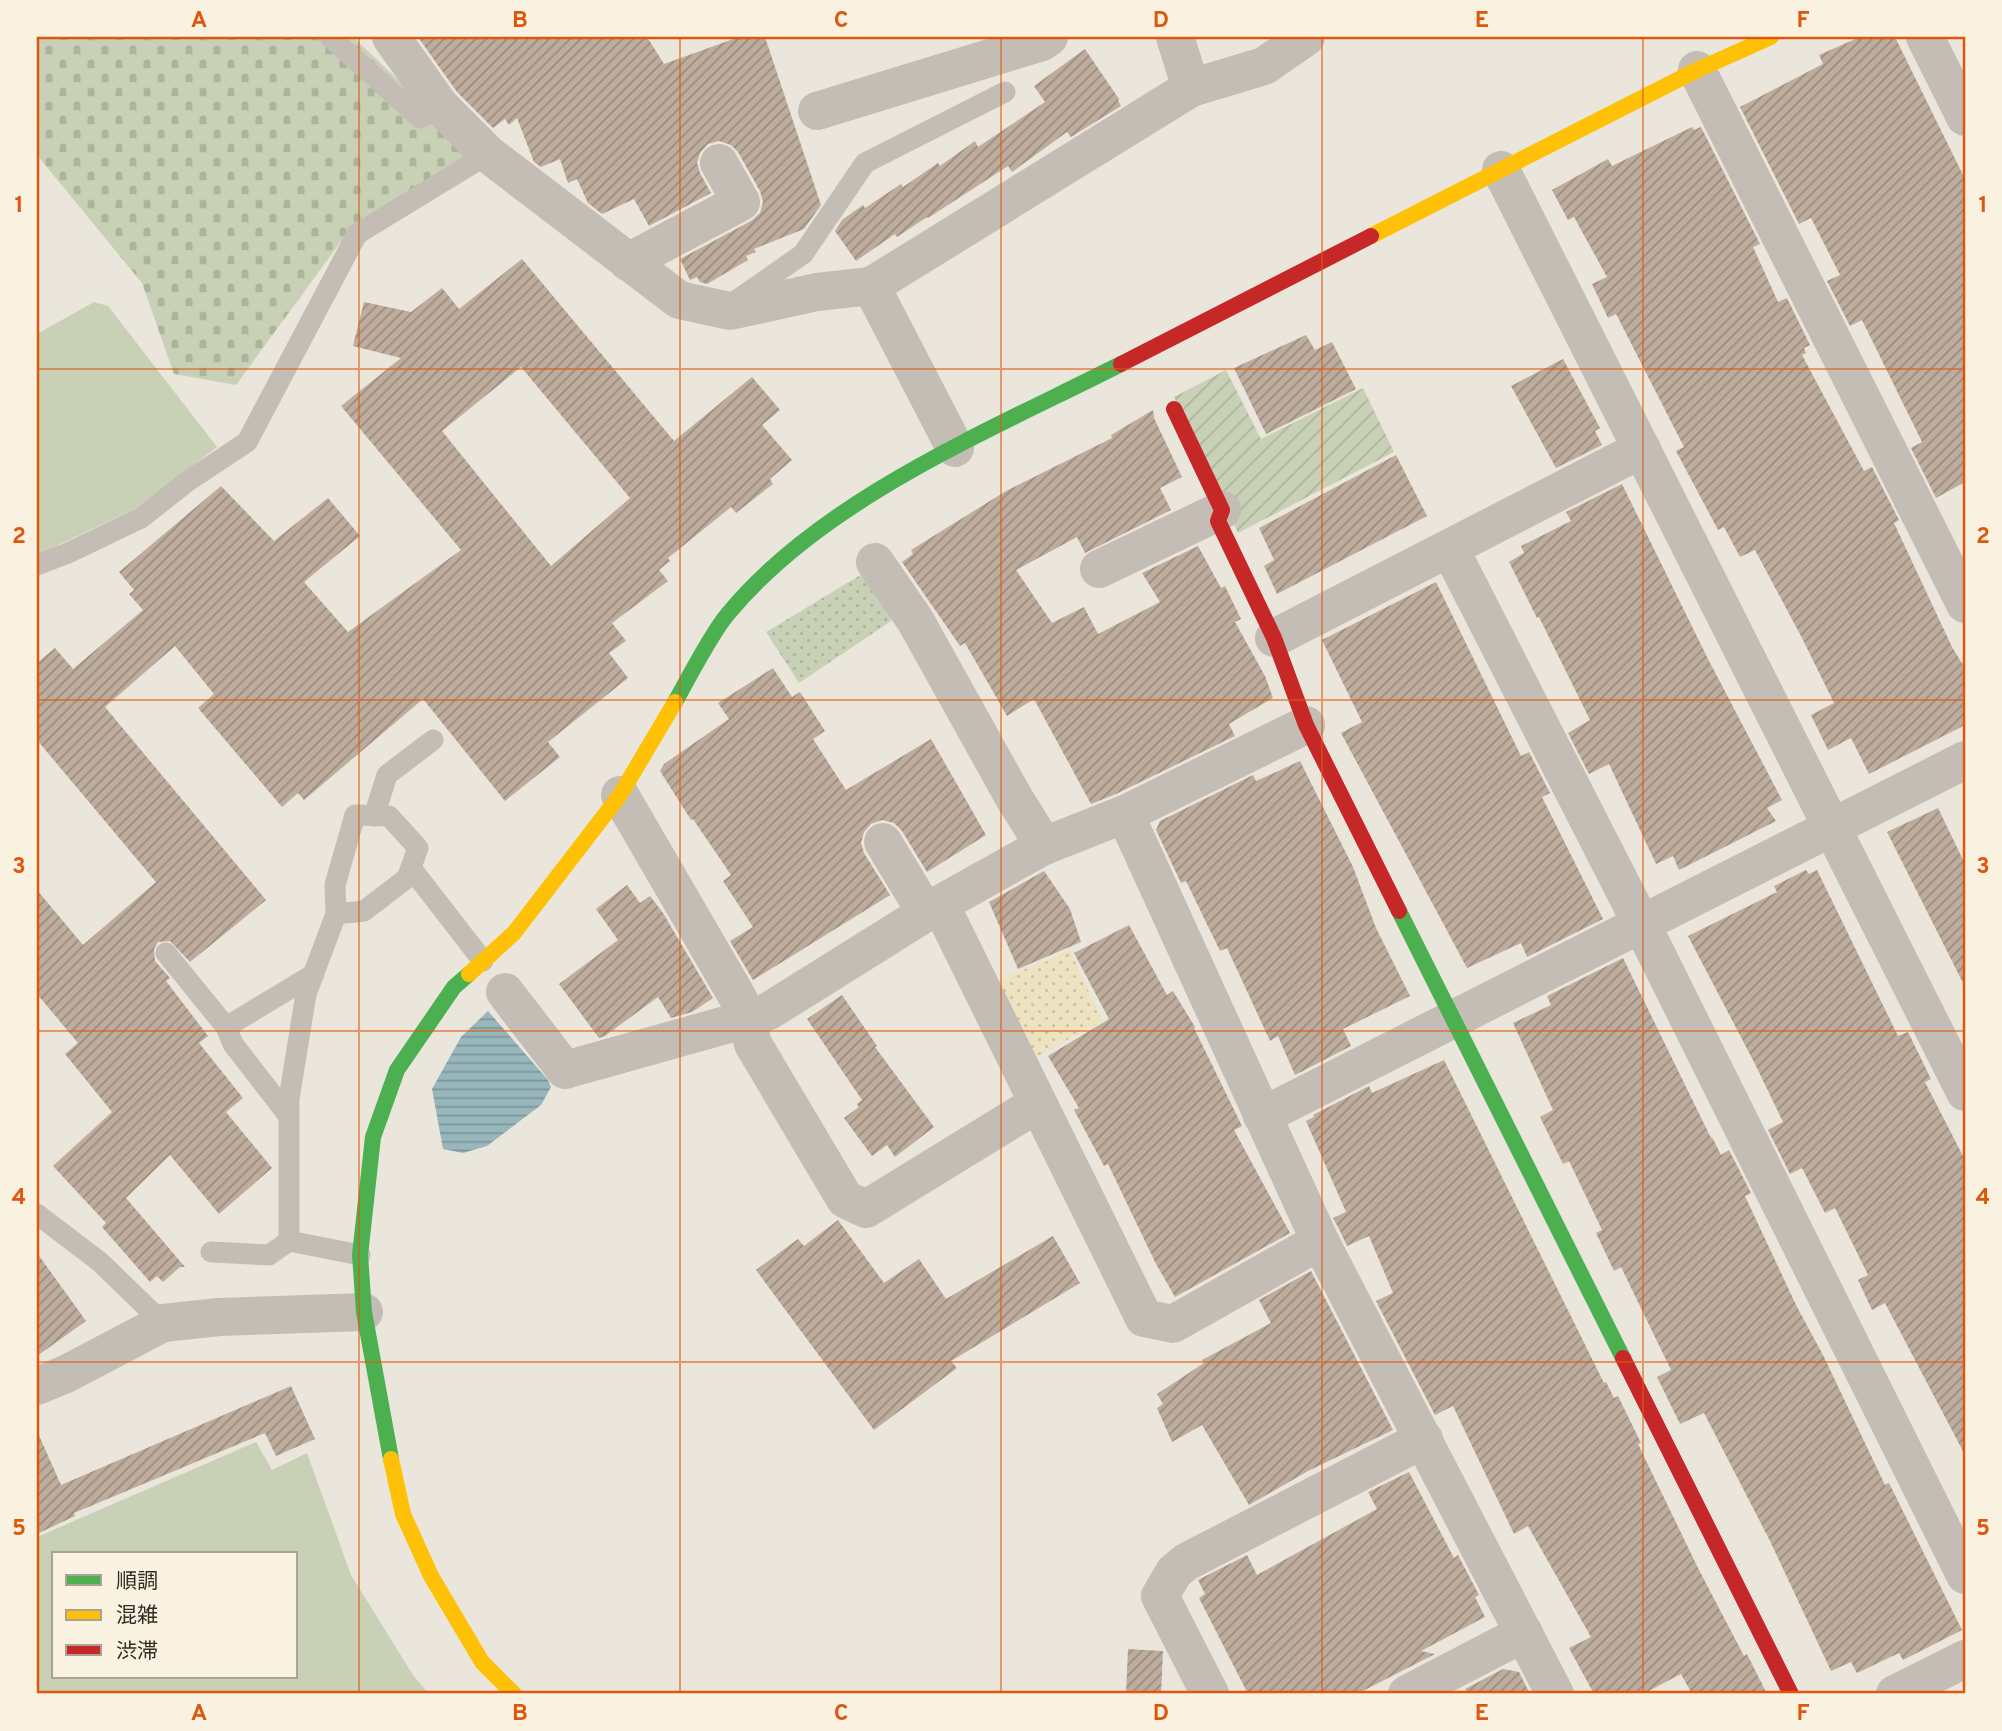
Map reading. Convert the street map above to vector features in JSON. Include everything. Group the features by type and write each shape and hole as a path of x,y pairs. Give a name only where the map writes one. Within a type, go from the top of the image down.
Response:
{"street":[{"path":"391,37 440,106 488,154 680,300 730,311 817,292 871,286 1191,89 1264,66 1306,37"},
{"path":"817,111 1042,42 1049,37"},
{"path":"1175,37 1191,89"},
{"path":"514,1694 482,1661 431,1576 403,1514 383,1423 364,1312 360,1255 373,1137 397,1070 454,987 514,933 620,795 726,616 784,556 865,497 955,448 1697,70 1771,37"},
{"path":"1925,37 1965,117"},
{"path":"1697,70 1965,604"},
{"path":"628,262 741,202 719,163"},
{"path":"1501,170 1965,1091"},
{"path":"871,286 955,448"},
{"path":"1174,409 1222,510 1218,521 1274,638 1306,726 1791,1694"},
{"path":"1274,638 1642,449"},
{"path":"1099,569 1222,510"},
{"path":"1450,548 1642,925 1965,1575"},
{"path":"875,562 915,620 1013,796 1044,846"},
{"path":"505,992 565,1070 747,1019 769,1011 933,909 1044,846 1125,814 1306,726"},
{"path":"1262,1116 1965,760"},
{"path":"620,795 738,998 753,1044 845,1199 866,1209 1037,1104"},
{"path":"1125,814 1320,1241 1555,1694"},
{"path":"883,842 933,909 1037,1104 1144,1318 1173,1324 1320,1241"},
{"path":"37,1386 66,1374 163,1323 219,1317 364,1312"},
{"path":"1210,1694 1160,1596 1174,1572 1186,1562 1424,1439"},
{"path":"1407,1694 1524,1633"},
{"path":"1895,1694 1965,1659"}],"lane":[{"path":"330,37 420,118 440,106"},
{"path":"724,310 803,254 865,163 1004,92"},
{"path":"37,565 141,517 188,481 247,442 357,233 488,154"},
{"path":"373,816 387,775 433,740"},
{"path":"289,1241 288,1115 306,995 336,914 335,885 355,815 389,816 418,848 407,878 364,911 336,914"},
{"path":"411,868 483,961"},
{"path":"166,953 226,1027 233,1044 288,1115"},
{"path":"226,1027 314,975"},
{"path":"37,1214 100,1262 163,1323"},
{"path":"211,1252 269,1255 289,1241 360,1255"}],"green space":[{"path":"37,37 353,37 474,152 350,229 236,385 174,374 142,283 37,155"},
{"path":"94,302 108,306 217,447 135,509 37,555 37,334"},
{"path":"1226,370 1261,439 1363,388 1394,452 1238,533 1174,397"},
{"path":"867,571 897,617 799,683 766,632"},
{"path":"256,1442 272,1470 307,1453 351,1575 413,1675 429,1694 37,1694 37,1537"}],"sand":[{"path":"1070,950 1102,1021 1027,1062 988,985"}],"water":[{"path":"488,1011 548,1080 551,1087 541,1105 487,1146 463,1153 443,1149 432,1089 461,1037"}],"building":[{"path":"418,37 647,37 664,64 739,37 765,37 821,205 804,229 754,249 756,252 746,256 748,260 707,284 700,282 697,277 690,280 680,259 751,221 760,213 763,202 760,191 738,152 731,145 719,141 708,144 700,153 697,163 711,193 649,226 634,199 602,214 588,203 577,179 568,183 560,159 541,167 534,162 517,118 509,125 505,119 493,128 457,92"},
{"path":"1860,37 1895,37 1965,179 1965,482 1936,498 1911,448 1922,442 1862,320 1850,326 1827,281 1840,275 1811,218 1799,224 1740,107 1823,64 1819,55"},
{"path":"1085,49 1121,106 1071,137 1067,132 1012,172 1008,166 897,237 895,234 856,261 835,231 842,220 901,184 903,187 938,163 940,166 975,141 978,147 1045,102 1034,86"},
{"path":"1692,127 1694,130 1701,127 1760,244 1753,247 1778,302 1787,298 1810,345 1804,348 1806,353 1802,355 1864,471 1872,467 1899,520 1894,523 1952,647 1965,668 1965,725 1869,774 1851,738 1828,750 1811,715 1834,703 1802,638 1755,550 1740,557 1724,527 1718,530 1676,451 1684,447 1616,314 1608,318 1592,284 1607,277 1574,217 1568,220 1552,190 1608,159 1612,166"},
{"path":"522,259 674,441 752,377 780,410 762,425 792,460 770,479 773,484 736,513 731,507 668,558 670,561 659,570 668,581 612,623 626,641 609,653 628,678 548,742 560,757 505,801 423,699 304,800 298,793 282,807 198,708 214,694 175,646 105,707 266,900 190,962 170,941 158,942 154,949 155,961 170,978 166,981 208,1036 199,1043 243,1098 226,1112 272,1168 219,1214 170,1155 126,1198 185,1267 180,1267 163,1282 157,1276 150,1282 102,1227 106,1223 53,1166 112,1112 65,1054 78,1043 37,994 37,890 83,945 156,882 37,740 37,663 55,648 73,669 143,610 129,594 134,590 119,572 221,486 274,541 328,498 360,536 304,582 348,632 461,550 341,406 401,358 353,346 364,302 411,312 442,288 459,309","holes":["521,367 630,498 551,566 442,431"]},
{"path":"1306,335 1315,350 1332,342 1356,389 1266,434 1234,368"},
{"path":"1563,359 1600,428 1595,431 1602,445 1556,468 1511,386"},
{"path":"1153,410 1154,418 1182,477 1160,488 1171,510 1085,553 1077,537 1016,570 1052,623 1084,607 1098,634 1160,602 1142,573 1198,546 1221,588 1225,586 1241,619 1235,622 1265,676 1273,698 1229,724 1235,736 1091,804 1034,699 1007,716 965,643 960,646 902,562 913,554 911,550 1006,491 1112,438 1111,435"},
{"path":"1396,455 1427,516 1277,594 1264,566 1274,560 1259,528"},
{"path":"1622,484 1708,659 1782,800 1767,808 1776,821 1679,870 1673,856 1656,864 1609,764 1589,774 1568,733 1590,720 1509,562 1524,553 1521,546 1571,521 1566,512"},
{"path":"1436,582 1521,756 1529,752 1550,793 1542,797 1603,919 1527,957 1521,943 1467,968 1341,733 1362,722 1322,640"},
{"path":"773,668 792,697 800,692 825,731 813,739 846,790 931,739 986,835 927,872 902,831 894,823 882,820 871,824 864,832 861,843 864,853 890,895 753,980 730,941 753,927 723,881 731,875 660,771 664,764 729,719 718,703"},
{"path":"1300,761 1353,867 1376,928 1410,996 1343,1029 1351,1046 1295,1075 1278,1036 1270,1041 1227,948 1220,951 1186,881 1181,883 1156,830 1160,821 1253,775 1256,781"},
{"path":"1938,808 1965,864 1965,987 1887,832"},
{"path":"1806,870 1809,874 1817,870 1898,1036 1908,1032 1931,1079 1925,1082 1965,1160 1965,1455 1885,1303 1872,1310 1858,1280 1868,1275 1835,1208 1825,1213 1802,1168 1790,1174 1768,1130 1783,1122 1688,936 1777,892 1774,886"},
{"path":"1044,871 1070,909 1081,942 1018,969 989,902"},
{"path":"627,885 640,903 650,896 663,913 713,998 692,1012 671,1018 658,997 599,1038 559,984 618,940 596,909"},
{"path":"1129,925 1167,995 1173,991 1195,1027 1242,1126 1234,1130 1290,1233 1175,1297 1156,1264 1108,1164 1104,1166 1074,1110 1079,1108 1048,1056 1109,1019 1074,953"},
{"path":"1623,958 1711,1138 1721,1155 1729,1150 1751,1193 1745,1196 1797,1307 1885,1485 1889,1483 1962,1630 1903,1660 1899,1653 1857,1673 1851,1662 1831,1671 1770,1541 1704,1413 1680,1424 1657,1377 1671,1370 1621,1267 1614,1271 1596,1233 1602,1230 1569,1161 1563,1164 1540,1117 1553,1110 1513,1023 1551,1005 1547,996"},
{"path":"842,995 877,1046 875,1047 934,1127 895,1157 887,1145 872,1156 844,1118 859,1107 857,1104 862,1100 807,1019"},
{"path":"1444,1060 1604,1383 1606,1382 1614,1398 1618,1396 1641,1443 1638,1444 1698,1568 1767,1694 1692,1694 1681,1674 1643,1694 1594,1694 1569,1648 1591,1637 1528,1526 1514,1534 1453,1406 1435,1415 1376,1301 1393,1293 1369,1236 1347,1246 1333,1218 1346,1212 1306,1121 1369,1086 1372,1093"},
{"path":"838,1220 884,1283 919,1259 946,1299 1053,1236 1080,1283 951,1361 957,1368 874,1430 756,1270 798,1239 804,1246"},
{"path":"37,1253 86,1321 37,1356"},
{"path":"1311,1271 1393,1430 1308,1471 1249,1505 1202,1425 1172,1442 1157,1408 1163,1404 1157,1394 1204,1363 1202,1360 1271,1323 1259,1300"},
{"path":"291,1386 315,1439 276,1456 265,1433 74,1513 75,1516 37,1534 37,1431 61,1485"},
{"path":"1409,1472 1454,1558 1458,1555 1479,1595 1475,1597 1485,1617 1421,1651 1435,1654 1357,1694 1248,1694 1199,1598 1205,1594 1198,1580 1247,1555 1257,1575 1377,1509 1368,1492"},
{"path":"1128,1649 1163,1651 1161,1694 1126,1694"},
{"path":"1503,1669 1519,1672 1530,1694 1468,1694 1465,1689"}],"traffic: fast":[{"path":"675,702 727,615 766,574 810,536 910,471 1121,364"},
{"path":"1399,911 1623,1358"},
{"path":"391,1459 364,1312 360,1255 373,1137 397,1070 454,987 469,974"}],"traffic: slow":[{"path":"1371,236 1697,70 1771,37"},
{"path":"469,974 514,933 620,795 675,702"},
{"path":"391,1459 403,1514 431,1576 482,1662 514,1694"}],"traffic: jam":[{"path":"1121,364 1371,236"},
{"path":"1174,409 1222,510 1218,521 1274,638 1306,725 1399,911"},
{"path":"1623,1358 1791,1694"}]}
